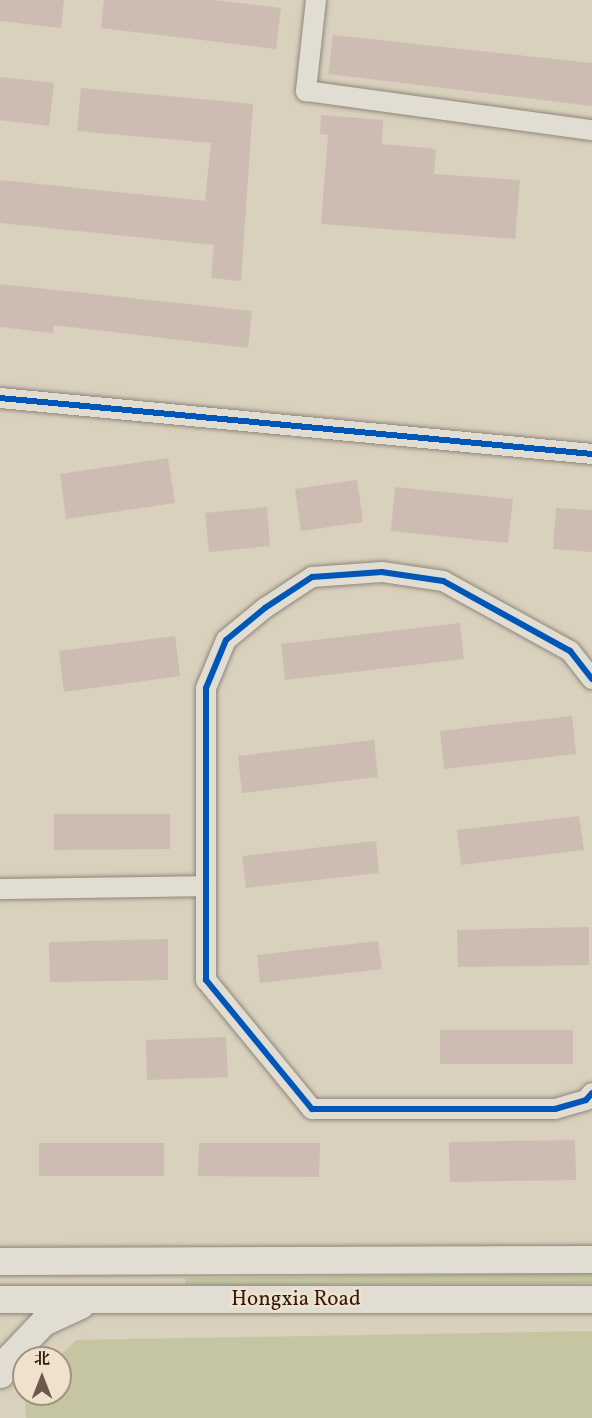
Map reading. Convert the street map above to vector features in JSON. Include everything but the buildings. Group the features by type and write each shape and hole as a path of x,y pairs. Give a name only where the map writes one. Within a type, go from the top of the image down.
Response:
{"street":[{"path":"316,0 306,92 592,130"},
{"path":"0,398 592,454"},
{"path":"592,679 570,651 443,581 382,572 312,577 226,640 206,688 206,980 312,1109 555,1109 586,1100 592,1093"},
{"path":"0,889 206,886"},
{"name":"Hongxia Road","path":"0,1261 592,1258"},
{"name":"Hongxia Road","path":"0,1299 93,1301 592,1299"},
{"path":"0,1374 24,1340 43,1322 93,1301"}],"green space":[{"path":"592,1273 592,1283 185,1285 185,1278"},
{"path":"592,1331 592,1418 26,1418 26,1406 72,1406 72,1346 70,1346 76,1340"}],"cycle path":[{"path":"0,398 592,454"},
{"path":"592,679 570,651 443,581 382,572 312,577 265,608 226,640 206,688 206,980 312,1109 555,1109 586,1100 592,1093"}]}
